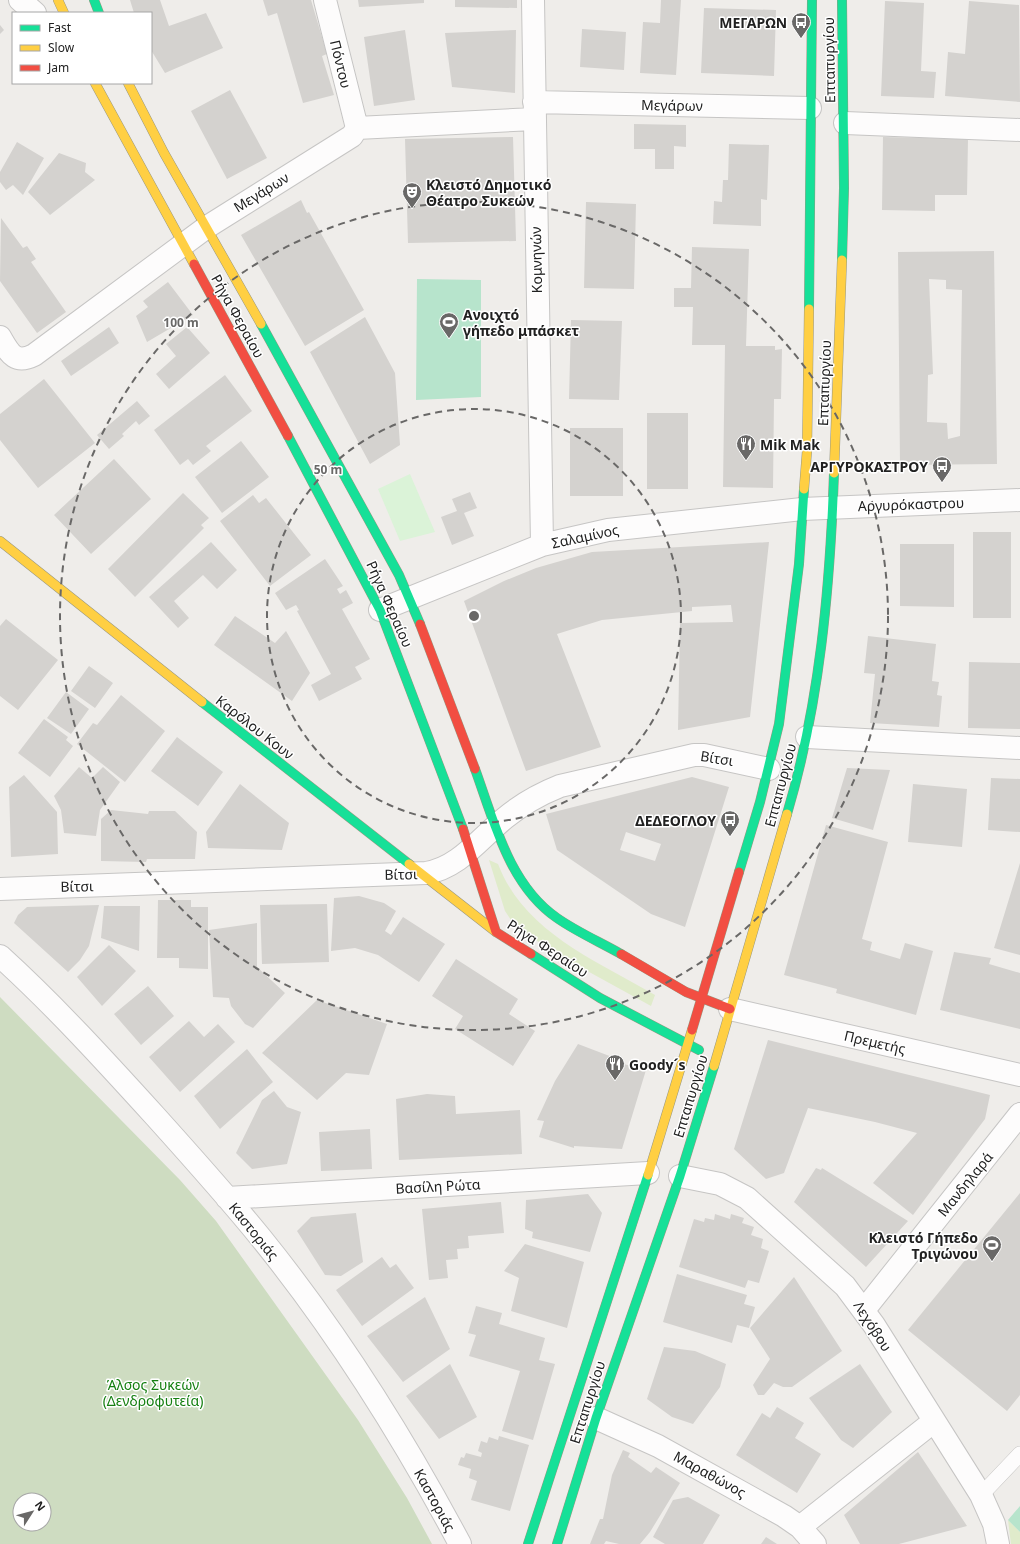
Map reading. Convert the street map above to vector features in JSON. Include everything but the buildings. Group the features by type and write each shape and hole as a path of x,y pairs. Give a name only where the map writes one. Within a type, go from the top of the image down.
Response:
{"main road":[{"path":"58,0 64,12"},
{"path":"94,0 99,12"},
{"name":"Επταπυργίου","path":"528,1544 648,1173 700,998 743,864 769,768 779,724 799,564 808,408 812,0"},
{"name":"Επταπυργίου","path":"557,1544 596,1418 680,1176 792,798 807,737 825,618 832,540 840,336 845,124 842,0"},
{"name":"Ρήγα Φεραίου","path":"96,84 309,474 380,610 471,848 496,932 600,998 687,1045 716,1058"},
{"name":"Ρήγα Φεραίου","path":"129,84 164,153 207,227 394,565 410,598 504,849 521,880 532,896 546,909 641,966 700,998 730,1008"},
{"name":"Καρόλου Κουν","path":"0,541 102,624 496,932"}],"street":[{"path":"20,0 34,12"},
{"name":"Πόντου","path":"325,0 356,128"},
{"name":"Κομνηνών","path":"533,0 542,545"},
{"name":"Μεγάρων","path":"0,337 14,356 21,360 40,352 182,244 352,136 356,128 534,110 810,108"},
{"path":"845,124 1020,130"},
{"name":"Αργυρόκαστρου","path":"802,509 1020,500"},
{"name":"Σαλαμίνος","path":"380,610 542,545 614,529 802,509"},
{"path":"807,737 1020,748"},
{"name":"Βίτσι","path":"0,889 420,874 433,872 445,867 471,848 495,826 528,801 560,786 685,756 704,754 769,768"},
{"name":"Καστοριάς","path":"0,956 90,1045 227,1198 293,1280 359,1374 406,1449 460,1544"},
{"name":"Πρεμετής","path":"730,1008 1020,1075"},
{"name":"Μανδηλαρά","path":"864,1310 1020,1114"},
{"name":"Βασίλη Ρώτα","path":"227,1198 648,1173"},
{"name":"Λεχόβου","path":"680,1176 720,1184 747,1198 833,1274 864,1310 933,1422 981,1495 994,1524 998,1544"},
{"name":"Μαραθώνος","path":"596,1418 658,1446 784,1516 800,1527 815,1544"},
{"path":"800,1527 933,1422"}],"lane":[{"path":"981,1495 1020,1454"}],"green space":[{"name":"Ανοιχτό γήπεδο μπάσκετ","path":"417,279 481,280 481,397 416,400"},
{"path":"410,474 435,532 400,541 378,489"},
{"path":"489,860 498,864 510,888 525,908 543,926 586,956 655,995 651,1006 551,951 513,923 505,911"},
{"name":"Άλσος Συκεών (Δενδροφυτεία)","path":"0,997 180,1180 216,1221 358,1420 407,1498 432,1544 0,1544"},
{"path":"1020,1506 1020,1532 1008,1520"},
{"path":"1008,1520 1020,1532 1020,1544 1011,1544"}],"traffic: fast":[{"path":"94,0 99,12"},
{"path":"809,309 812,0"},
{"path":"842,0 844,188 842,260"},
{"path":"261,324 399,575 420,624"},
{"path":"288,436 380,610 463,829"},
{"path":"787,814 808,730 821,645 830,559 834,473"},
{"path":"739,872 760,802 779,724 799,564 804,489"},
{"path":"202,702 409,864"},
{"path":"475,769 505,851 527,888 540,904 557,918 621,954"},
{"path":"531,954 600,998 699,1050"},
{"path":"557,1544 596,1418 680,1176 714,1066"},
{"path":"528,1544 648,1175"}],"traffic: slow":[{"path":"58,0 64,12"},
{"path":"96,84 194,264"},
{"path":"129,84 164,153 261,324"},
{"path":"834,473 842,260"},
{"path":"804,489 807,451 809,309"},
{"path":"0,541 202,702"},
{"path":"714,1066 787,814"},
{"path":"409,864 496,932"},
{"path":"648,1175 692,1030"}],"traffic: jam":[{"path":"194,264 288,436"},
{"path":"420,624 475,769"},
{"path":"463,829 496,932 531,954"},
{"path":"692,1030 739,872"},
{"path":"621,954 686,992 730,1009"}],"place":[{"name":"ΜΕΓΑΡΩΝ","path":"801,39"},
{"name":"Κλειστό Δημοτικό Θέατρο Συκεών","path":"412,209"},
{"name":"Ανοιχτό γήπεδο μπάσκετ","path":"449,339"},
{"name":"Mik Mak","path":"746,461"},
{"name":"ΑΡΓΥΡΟΚΑΣΤΡΟΥ","path":"942,483"},
{"name":"ΔΕΔΕΟΓΛΟΥ","path":"730,837"},
{"name":"Goody´s","path":"615,1081"},
{"name":"Κλειστό Γήπεδο Τριγώνου","path":"992,1262"}]}
